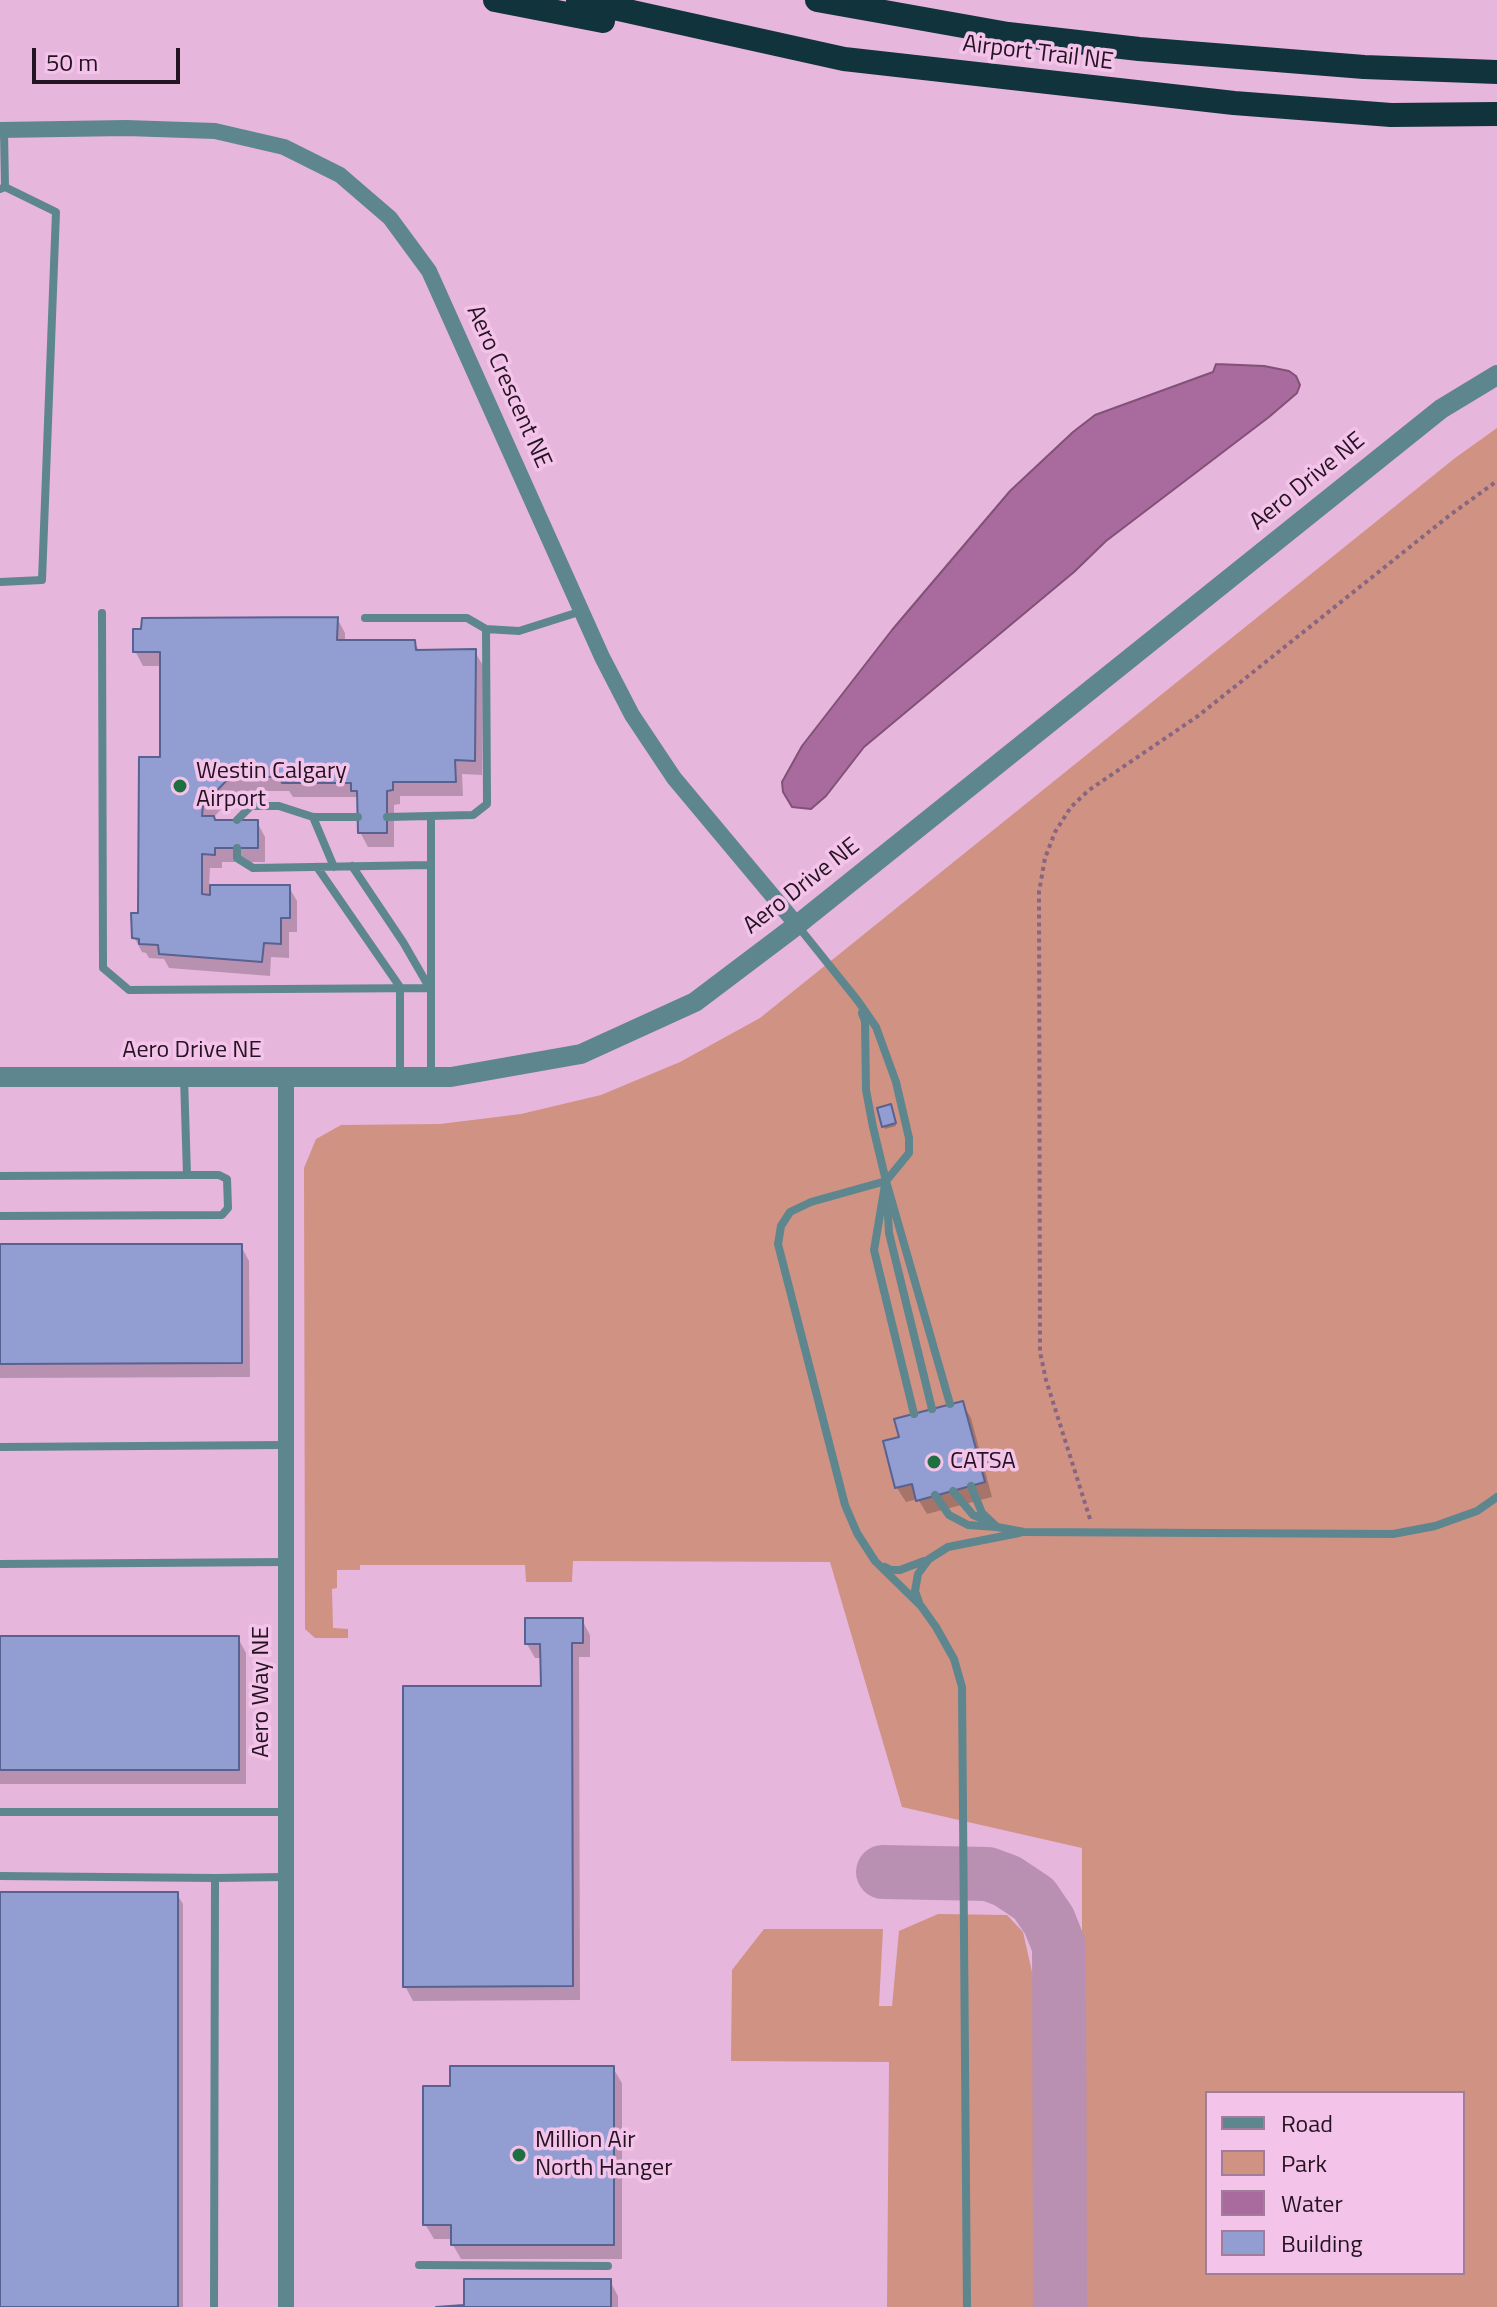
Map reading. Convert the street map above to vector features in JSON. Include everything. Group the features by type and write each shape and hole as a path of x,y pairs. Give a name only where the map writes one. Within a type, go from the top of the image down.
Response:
{"highway":[{"path":"495,0 573,16 844,59"},
{"name":"Airport Trail NE","path":"578,0 844,59 1104,90 1391,115 1497,114"},
{"name":"Airport Trail NE","path":"817,0 1008,34 1139,49 1364,67 1497,71"},
{"path":"855,0 1008,34"},
{"path":"1391,115 1497,123"}],"street":[{"name":"Aero Crescent NE","path":"2,130 126,128 215,131 284,147 340,175 390,218 429,271 632,715 674,778 797,925"},
{"name":"Aero Drive NE","path":"0,1077 451,1077 581,1054 695,1002 797,925 1441,409 1497,375"},
{"name":"Aero Way NE","path":"286,1077 286,2307"}],"lane":[{"path":"0,582 42,580 56,212 3,188 2,130"},
{"path":"365,618 467,618 486,629 519,631 582,611"},
{"path":"102,613 103,968 129,990 430,988"},
{"path":"387,817 473,815 487,804 486,629"},
{"path":"237,820 251,806 279,806 313,817 358,817"},
{"path":"313,817 334,867"},
{"path":"431,817 431,1077"},
{"path":"237,848 237,858 253,868 430,865"},
{"path":"352,866 430,988"},
{"path":"317,867 400,987 400,1077"},
{"path":"797,925 876,1027 896,1082 909,1138 909,1153 886,1181 874,1250 914,1414"},
{"path":"858,1001 865,1021 866,1090 886,1181 950,1404"},
{"path":"184,1077 187,1175"},
{"path":"0,1176 219,1175 227,1179 228,1208 222,1215 0,1216"},
{"path":"886,1181 889,1233 932,1409"},
{"path":"886,1181 811,1202 790,1212 781,1226 778,1244 845,1505 857,1533 875,1561 921,1606"},
{"path":"0,1447 286,1445"},
{"path":"971,1486 982,1513 994,1525"},
{"path":"953,1491 973,1515 994,1525 1024,1532"},
{"path":"935,1495 949,1515 968,1525 994,1525"},
{"path":"875,1561 891,1570 900,1570 915,1566 948,1547 1024,1532 1393,1534 1435,1526 1477,1511 1497,1497"},
{"path":"929,1559 918,1574 915,1591 954,1659 962,1687 967,2307"},
{"path":"0,1564 286,1562"},
{"path":"0,1812 286,1812"},
{"path":"0,1876 286,1877"},
{"path":"214,2307 215,1878"},
{"path":"419,2265 608,2266"}],"path":[{"path":"1094,1533 1040,1352 1039,892 1045,858 1071,807 1089,790 1198,716 1497,481"}],"green space":[{"path":"1497,428 1497,2307 1082,2307 1082,1848 902,1807 830,1562 573,1561 572,1582 526,1582 525,1565 360,1565 360,1570 337,1570 337,1588 332,1589 333,1628 348,1629 348,1638 315,1638 305,1629 304,1168 316,1139 341,1125 440,1124 521,1114 601,1095 680,1062 760,1018 1455,458"},
{"path":"938,1914 1007,1915 1023,1932 1037,1994 1038,2307 887,2307 889,2062 731,2061 732,1970 764,1929 883,1929 879,2006 892,2006 899,1931"}],"water":[{"path":"1216,364 1264,366 1289,371 1296,376 1300,385 1297,393 1269,417 1106,541 1074,572 864,747 826,796 811,809 792,807 783,792 782,782 802,746 892,630 1010,491 1095,415 1213,372"}],"building":[{"name":"Westin Calgary Airport","path":"338,617 337,640 415,640 416,650 476,649 475,761 455,760 456,782 393,782 393,790 387,791 387,833 358,833 357,791 351,791 351,783 282,783 280,777 230,777 203,805 202,816 214,816 215,820 258,820 258,848 215,848 215,855 202,854 202,894 210,895 210,885 290,885 290,918 281,918 281,944 264,943 262,962 159,954 158,945 139,944 139,939 132,938 131,913 138,913 139,757 160,757 160,652 133,652 133,629 141,629 142,618"},
{"path":"891,1104 896,1123 882,1127 877,1108"},
{"path":"0,1244 242,1244 242,1363 0,1364"},
{"name":"CATSA","path":"963,1401 985,1482 916,1501 912,1484 895,1488 883,1441 899,1437 894,1419"},
{"path":"525,1618 583,1618 583,1643 572,1643 573,1986 403,1987 403,1686 541,1686 540,1644 525,1644"},
{"path":"0,1636 239,1636 239,1770 0,1770"},
{"path":"0,1892 178,1892 178,2307 0,2307"},
{"name":"Million Air North Hanger","path":"450,2066 614,2066 614,2245 451,2245 451,2225 423,2225 423,2086 450,2086"},
{"path":"464,2279 611,2279 611,2307 436,2307 464,2305"}],"taxiway":[{"path":"883,1872 988,1874 1007,1881 1034,1899 1049,1921 1059,1946 1060,2307"}],"place":[{"name":"Westin Calgary Airport","path":"180,786"},
{"name":"CATSA","path":"934,1462"},
{"name":"Million Air North Hanger","path":"519,2155"}]}
